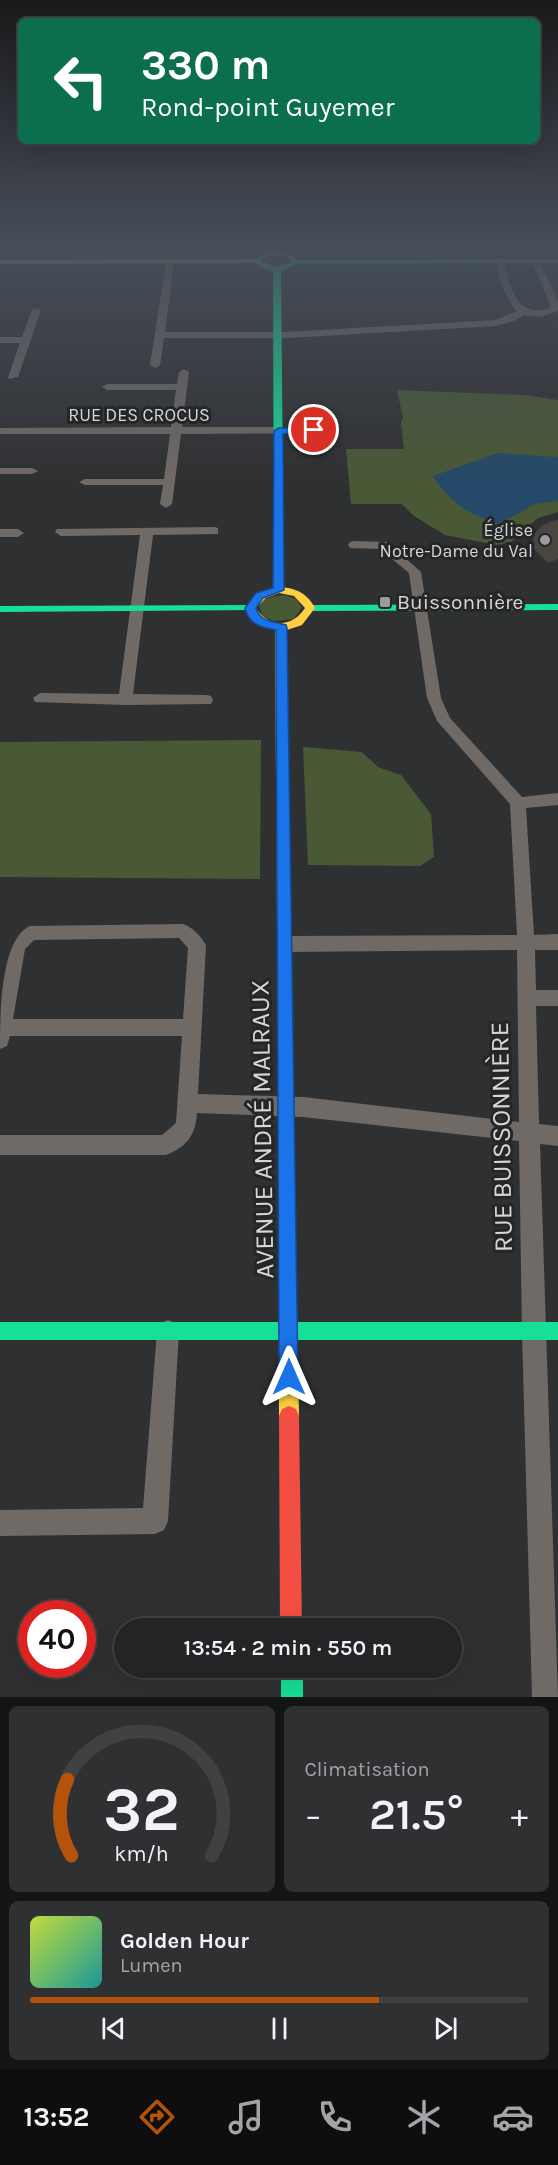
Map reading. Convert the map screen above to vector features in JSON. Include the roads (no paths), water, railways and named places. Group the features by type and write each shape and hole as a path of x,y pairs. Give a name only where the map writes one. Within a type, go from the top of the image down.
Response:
{"street":[{"path":"13,377 24,340 32,323"},
{"path":"155,365 162,323"},
{"path":"278,323 279,590"},
{"path":"161,335 278,335 476,323"},
{"path":"0,340 24,340"},
{"path":"166,504 184,372"},
{"path":"107,387 182,387"},
{"name":"RUE DES CROCUS","path":"0,432 335,430"},
{"path":"0,471 32,471"},
{"path":"85,482 169,482"},
{"path":"61,532 214,531"},
{"path":"125,700 147,532"},
{"path":"0,533 18,533"},
{"path":"354,545 383,545 415,572 434,698 444,721 518,803 558,799"},
{"path":"279,590 299,594 308,601 310,608 305,619 299,624 282,628 263,624 252,614 251,608 260,596 279,590"},
{"path":"310,608 558,607"},
{"path":"0,609 251,608"},
{"name":"AVENUE ANDRÉ MALRAUX","path":"282,628 291,1618"},
{"path":"40,698 206,700"},
{"name":"RUE BUISSONNIÈRE","path":"518,803 526,942 533,1332 546,1697"},
{"path":"0,1145 166,1145 186,1128 197,945 183,931 30,933 17,946 1,1034 192,1027"},
{"path":"285,944 558,942"},
{"path":"527,998 558,998"},
{"path":"189,1103 286,1106 558,1136"},
{"path":"0,1331 558,1331"},
{"path":"0,1523 155,1521 168,1331"},
{"path":"292,1678 292,1697"}],"water":[{"path":"498,453 558,457 558,501 535,504 499,524 461,507 433,476"}],"place":[{"name":"Église Notre-Dame du Val","path":"545,540"},
{"name":"Buissonnière","path":"385,602"}]}
